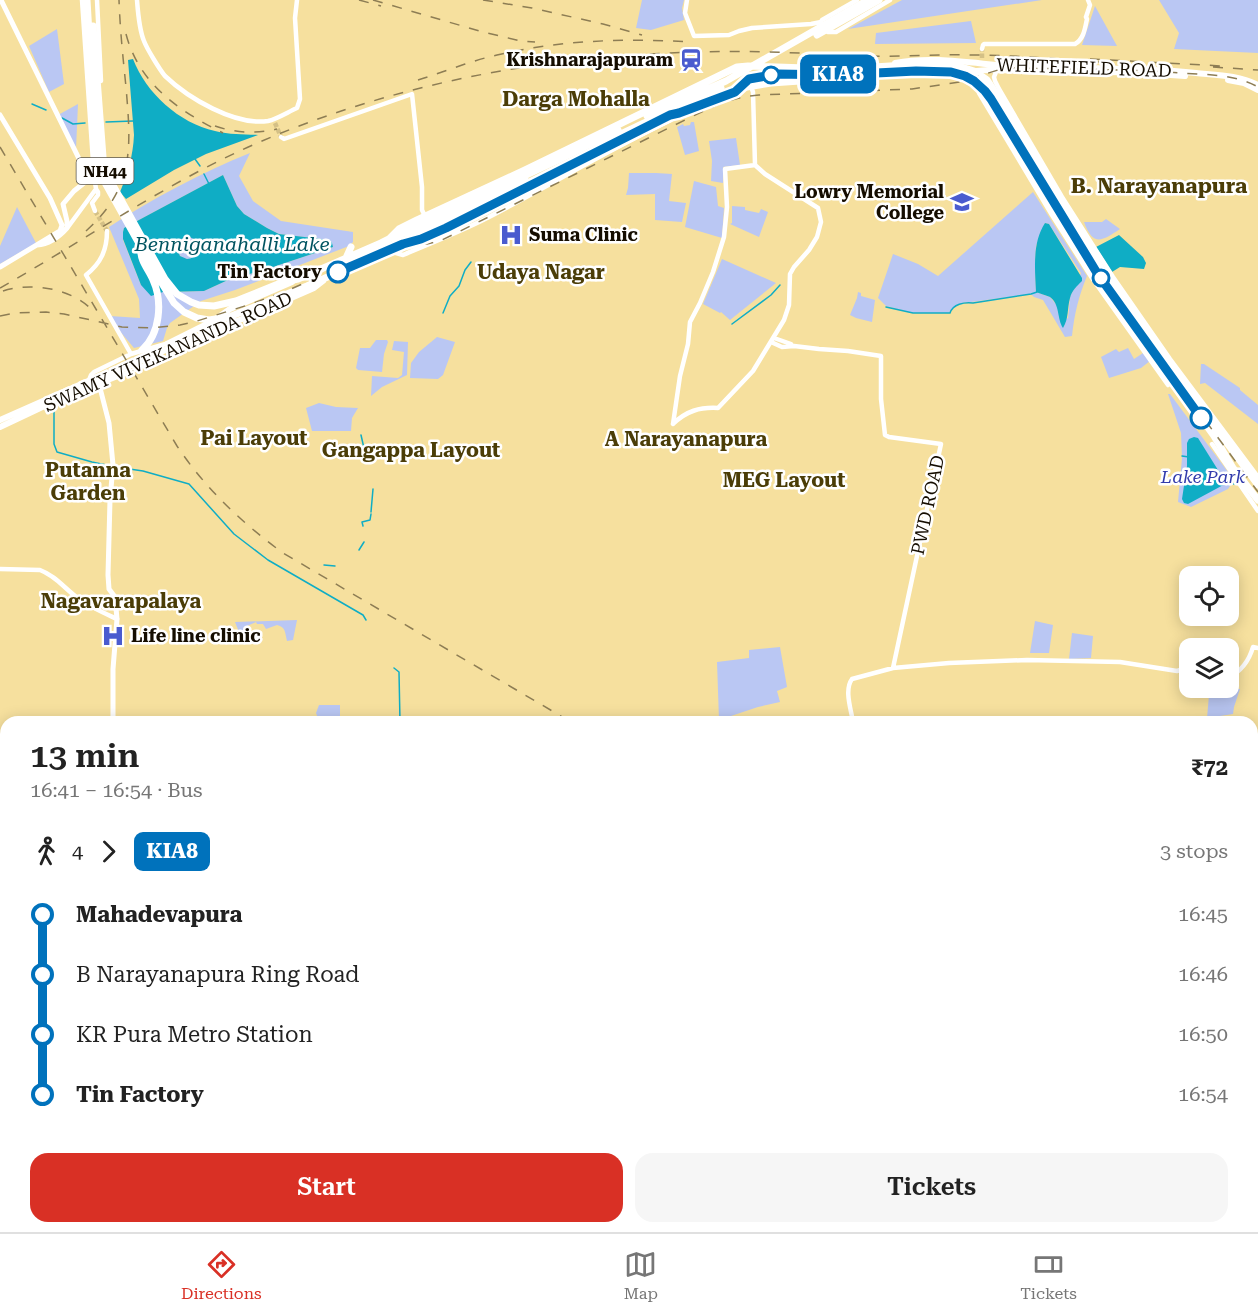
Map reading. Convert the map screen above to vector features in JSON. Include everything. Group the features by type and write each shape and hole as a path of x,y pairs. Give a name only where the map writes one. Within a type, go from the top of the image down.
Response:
{"highway":[{"path":"403,244 408,238 599,144 745,79 868,0"},
{"path":"836,21 879,0"},
{"name":"NH44","path":"90,3 98,167 168,295 179,308 190,316 203,320 229,317 446,228 672,115 740,89 745,79"},
{"path":"743,66 749,70 763,72 794,68 828,70 921,64 955,65 969,68 987,80 1102,270 1187,389 1216,434 1233,468 1258,500"},
{"name":"NH44","path":"93,68 105,171 165,279 177,294 199,305 214,306 236,301 283,282 298,279 389,239 399,229 425,216 743,66"},
{"path":"389,239 636,121 726,81 777,74 864,74 916,71 960,74 974,81 991,99 1097,273 1216,434 1258,485"},
{"path":"346,258 351,247"},
{"path":"141,249 140,257 153,279 158,294 159,308 157,321 149,341 142,350"},
{"path":"1187,380 1187,389"}],"main road":[{"path":"1,0 90,178 67,199 63,206 65,227"},
{"name":"WHITEFIELD ROAD","path":"873,67 904,61 982,61 1034,67 1099,67 1175,71 1245,78 1258,85"},
{"name":"WHITEFIELD ROAD","path":"960,74 978,70 1132,72 1231,80 1258,90"},
{"path":"0,115 65,227"},
{"path":"0,267 65,227"},
{"name":"SWAMY VIVEKANANDA ROAD","path":"0,427 162,351 314,288 334,274"},
{"name":"SWAMY VIVEKANANDA ROAD","path":"0,420 94,382 213,321 230,309 298,279"},
{"path":"94,382 109,423 112,466 108,575 109,589 115,597 117,619 113,672 113,716"}],"street":[{"path":"136,0 143,40 164,74 187,94 215,109 240,119 272,121 297,108 300,99 295,18 297,0"},
{"path":"687,0 685,13 694,36 729,35 752,28 812,24 821,22 857,0"},
{"path":"821,22 823,29 834,32 890,0"},
{"path":"1061,44 984,44 982,48 985,45 1074,44 1077,42 1090,5 1088,0"},
{"path":"90,3 90,178 98,192 92,203 95,211"},
{"path":"90,3 101,86 107,171 111,181 103,187 95,186"},
{"path":"743,66 755,165 818,208 821,222 817,237 790,274 789,306 784,320 753,371 718,408 698,408 673,424 690,322 713,272 724,237 727,207 725,169 755,165"},
{"path":"1002,70 996,72 995,81 1093,246 1170,359 1187,380 1258,511"},
{"path":"995,81 981,87 979,93 1092,278 1168,385"},
{"path":"281,137 284,139 412,94 422,187 422,210 425,216"},
{"path":"388,250 403,255 487,218 672,119 672,115"},
{"path":"90,178 107,171"},
{"path":"65,227 95,186"},
{"path":"107,231 107,240 97,267 86,275 131,354"},
{"name":"PWD ROAD","path":"772,340 794,346 881,356 881,399 885,435 941,444 893,668"},
{"path":"94,382 94,372 131,354 174,341"},
{"path":"1216,434 1258,477"},
{"path":"0,568 45,572 84,603 117,619"},
{"path":"1239,671 1248,661 1253,647 1258,648"},
{"path":"852,716 849,696 849,684 852,679 893,668 1027,660 1120,662 1179,670"}],"green space":[{"path":"642,0 684,0 682,8 684,20 651,30 636,28"},
{"path":"902,0 1042,0 848,29"},
{"path":"1159,0 1258,0 1258,53 1174,49 1179,33"},
{"path":"1095,6 1117,46 1082,45"},
{"path":"971,21 976,43 875,44 876,33"},
{"path":"57,29 64,84 49,92 29,46"},
{"path":"78,104 76,149 58,115"},
{"path":"694,122 699,151 685,155 677,127 683,124 684,126 690,125"},
{"path":"736,138 740,165 723,167 723,183 711,181 712,161 709,141"},
{"path":"250,153 239,176 253,201 281,221 353,232 353,242 349,246 201,301 170,323 163,341 134,348 110,316 140,318 139,299 109,227 178,187","holes":["223,175 237,206 244,214 279,234 329,240 333,247 228,280 204,291 163,292 141,285 123,240 124,228"]},
{"path":"629,173 672,174 669,201 686,203 682,222 655,220 655,194 626,195"},
{"path":"694,181 716,187 718,206 724,208 722,238 685,227"},
{"path":"1033,192 1087,276 1077,305 1072,336 1065,337 1043,300 1031,294 964,303 955,306 949,313 913,313 886,306 878,298 893,254 918,264 938,276","holes":["1045,223 1049,224 1081,273 1070,297 1068,319 1050,297 1036,292 1036,246"]},
{"path":"732,206 745,207 745,210 759,213 761,209 768,212 759,237 730,224 732,223"},
{"path":"17,207 36,243 0,264 0,246"},
{"path":"1106,219 1120,229 1103,239 1091,235 1084,222 1102,222"},
{"path":"188,237 196,240 199,248 196,256 188,259 180,256 177,248 180,240"},
{"path":"722,259 776,283 730,320 721,312 703,304"},
{"path":"858,292 861,296 875,300 872,322 850,315"},
{"path":"437,337 455,342 443,375 438,379 410,378 411,363 419,352"},
{"path":"376,340 387,340 388,342 382,372 358,370 356,368 360,348 370,348"},
{"path":"394,341 408,342 407,375 382,387 371,396 372,376 398,378 402,375 404,352 392,350"},
{"path":"1128,348 1134,359 1143,353 1150,361 1141,368 1109,378 1101,357 1116,349 1119,352"},
{"path":"1201,364 1240,388 1258,405 1258,424 1205,383 1200,384"},
{"name":"Lake Park","path":"1168,394 1234,480 1228,489 1191,507 1178,502 1182,458 1181,433"},
{"path":"319,403 336,407 358,408 352,418 351,431 312,431 306,408"},
{"path":"297,620 293,640 287,641 285,631 280,626 266,629 263,624 256,622 247,626 243,632 239,632 235,622"},
{"path":"1035,621 1053,625 1049,653 1030,653"},
{"path":"1072,633 1093,636 1091,658 1069,659"},
{"path":"780,647 787,687 777,691 780,702 731,716 719,716 717,662 749,658 749,650"},
{"path":"1209,698 1237,698 1233,714 1207,716"},
{"path":"319,705 340,705 340,716 317,716"}],"water":[{"path":"133,59 155,95 177,114 202,127 221,132 258,135 206,154 126,199 120,192 130,164 134,135 128,60"},
{"name":"Benniganahalli Lake","path":"223,175 237,206 244,214 279,234 330,240 333,247 228,280 204,291 163,292 151,296 141,285 123,239 124,228","holes":["189,237 197,240 199,247 196,255 187,259 180,256 177,249 180,240"]},
{"path":"1045,223 1049,224 1082,278 1071,295 1063,328 1053,300 1036,292 1036,248"},
{"path":"1119,235 1143,257 1146,263 1144,269 1120,267 1112,272 1096,247"},
{"path":"1194,437 1198,438 1218,470 1228,481 1188,504 1182,499 1187,466 1187,443"}],"waterway":[{"path":"32,104 46,110"},
{"path":"62,118 73,124 85,123"},
{"path":"106,122 133,121"},
{"path":"195,159 200,166"},
{"path":"204,174 209,184"},
{"path":"443,313 450,296 459,286 471,262"},
{"path":"732,324 771,295 780,285"},
{"path":"886,307 913,313 950,313 956,306 963,303 1037,292"},
{"path":"55,407 54,444 57,452 111,466"},
{"path":"361,435 366,457"},
{"path":"1182,456 1189,457"},
{"path":"116,467 143,471 189,484 234,534 268,560 363,615 366,620"},
{"path":"1226,481 1234,484"},
{"path":"371,512 373,489"},
{"path":"363,526 362,522 370,520 371,514"},
{"path":"359,550 364,542"},
{"path":"324,565 335,566"},
{"path":"394,668 399,672 400,716"}],"tunnel":[{"path":"982,49 982,58"},
{"path":"275,123 281,137"},
{"path":"95,211 107,231"}],"railway":[{"path":"86,231 102,215 114,198 122,182 126,165 129,129 119,0"},
{"path":"359,0 381,6"},
{"path":"373,0 483,32 535,42"},
{"path":"483,0 532,8 642,35"},
{"path":"126,34 140,67 163,94 191,115 223,133"},
{"path":"418,80 487,57 545,46 617,40 690,42"},
{"path":"0,288 194,174 262,141 314,120 368,103 477,76 588,59 644,54 722,52 881,56 988,55 1099,62"},
{"path":"1090,59 1222,66"},
{"path":"1213,67 1258,70"},
{"path":"0,316 46,312 122,327 152,328 194,322 291,289 367,255 406,244 427,244 440,241 700,113 724,102 740,98 759,95 912,89 960,82 1010,68 1211,75 1230,77 1258,87"},
{"path":"1003,124 1046,195 1069,223 1191,401 1258,492"},
{"path":"215,126 246,132 277,129"},
{"path":"0,147 177,446 225,504 283,553 561,716"},
{"path":"3,291 26,287 50,289 73,296 92,310"}],"bus line":[{"name":"KIA8","path":"338,272 446,228 670,115 735,92 752,78 777,74 951,72 974,81 991,99 1097,273 1201,418"}],"place":[{"name":"Krishnarajapuram","path":"691,60"},
{"name":"Lowry Memorial College","path":"962,202"},
{"name":"Suma Clinic","path":"511,235"},
{"name":"Tin Factory","path":"338,272"},
{"name":"Life line clinic","path":"113,636"}],"district":[{"name":"Darga Mohalla","path":"576,99"},
{"name":"B. Narayanapura","path":"1159,186"},
{"name":"Udaya Nagar","path":"541,272"},
{"name":"Pai Layout","path":"254,438"},
{"name":"A Narayanapura","path":"686,439"},
{"name":"Gangappa Layout","path":"411,450"},
{"name":"MEG Layout","path":"784,480"},
{"name":"Putanna Garden","path":"88,482"},
{"name":"Nagavarapalaya","path":"121,601"}]}
